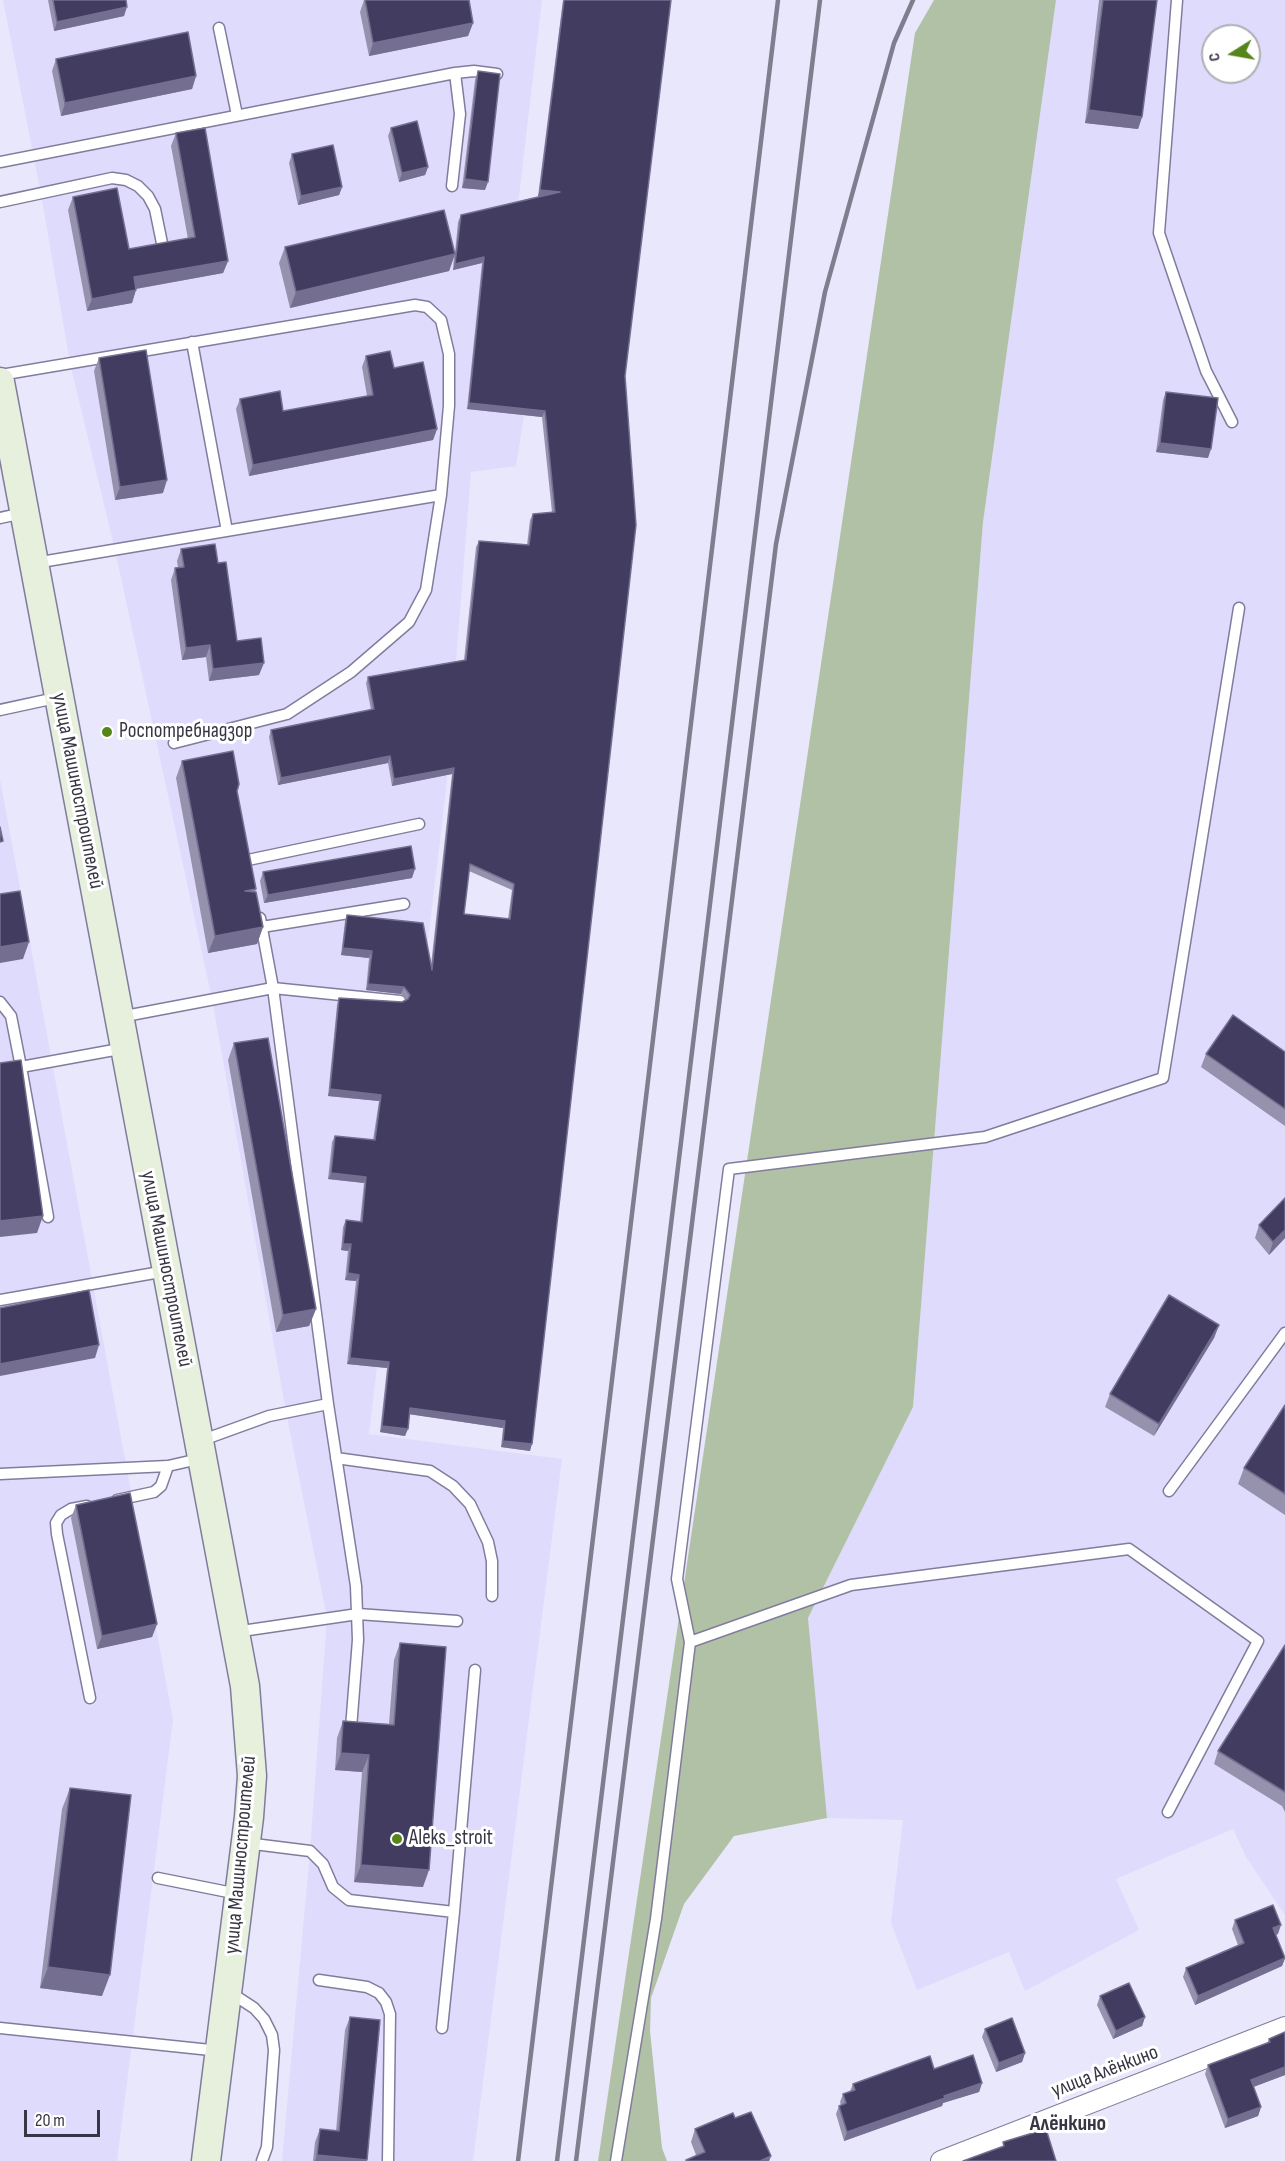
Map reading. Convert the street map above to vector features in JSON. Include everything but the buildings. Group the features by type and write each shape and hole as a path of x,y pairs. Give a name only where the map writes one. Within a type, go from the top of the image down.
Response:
{"main road":[{"name":"улица Машиностроителей","path":"0,382 13,515 35,563 245,1686 252,1776 241,1895 206,2161"}],"street":[{"name":"улица Алёнкино","path":"942,2161 1285,2027"}],"lane":[{"path":"1178,0 1159,233 1206,371 1232,422"},
{"path":"219,27 237,116"},
{"path":"0,162 455,73 474,71 497,74"},
{"path":"452,186 460,114 455,73"},
{"path":"0,202 112,178 126,180 138,186 148,196 155,209 163,248"},
{"path":"0,375 415,305 427,307 441,320 449,354 449,406 441,495 426,590 410,622 351,672 287,714 174,743"},
{"path":"192,342 227,531"},
{"path":"35,563 441,495"},
{"path":"616,2161 656,1919 690,1642 677,1580 729,1169 985,1137 1163,1078 1239,608"},
{"path":"0,710 60,697"},
{"path":"248,860 418,824"},
{"path":"262,927 404,904"},
{"path":"257,905 273,988 358,1614 351,1728"},
{"path":"119,1017 273,988 400,1000"},
{"path":"0,1002 11,1016 48,1217"},
{"path":"21,1067 125,1048"},
{"path":"0,1300 166,1271"},
{"path":"1169,1491 1285,1333"},
{"path":"0,1474 168,1466 269,1416 328,1404"},
{"path":"336,1458 430,1471 453,1486 470,1504 488,1542 492,1561 492,1596"},
{"path":"90,1698 56,1523 61,1515 71,1509 154,1492 161,1486 168,1466"},
{"path":"690,1642 851,1585 1129,1549 1258,1641 1168,1812"},
{"path":"235,1632 358,1614 457,1622"},
{"path":"442,2028 475,1670"},
{"path":"246,1843 310,1851 323,1864 333,1887 349,1900 454,1912"},
{"path":"158,1878 241,1895"},
{"path":"319,1980 367,1987 379,1993 387,2002 390,2014 388,2161"},
{"path":"228,1991 254,2007 264,2019 272,2035 274,2050 267,2147 262,2161"},
{"path":"0,2028 220,2051"}],"shaded area":[{"path":"3,0 542,0 515,231 543,297 516,466 471,472 446,790 369,1434 562,1459 473,2161 282,2161 310,1851 327,1618 286,1412 212,999 115,550 70,363 41,194"},
{"path":"1056,0 1285,0 1285,1915 1246,1857 1233,1829 1116,1879 1139,1930 1025,1991 1009,1952 917,1990 891,1923 903,1820 827,1818 808,1618 913,1407 983,522"},
{"path":"0,779 173,1720 117,2161 0,2161"}],"green space":[{"path":"934,0 1056,0 983,522 913,1407 808,1618 827,1818 734,1836 684,1904 651,1998 650,2031 662,2148 667,2161 598,2161 915,33"}],"railway":[{"path":"518,2161 778,0"},
{"path":"557,2161 820,0"},
{"path":"576,2161 776,544 825,292 894,43 913,0"}],"place":[{"name":"Роспотребнадзор","path":"107,732"},
{"name":"Aleks_stroit","path":"397,1839"}],"district":[{"name":"Алёнкино","path":"1068,2124"}]}
